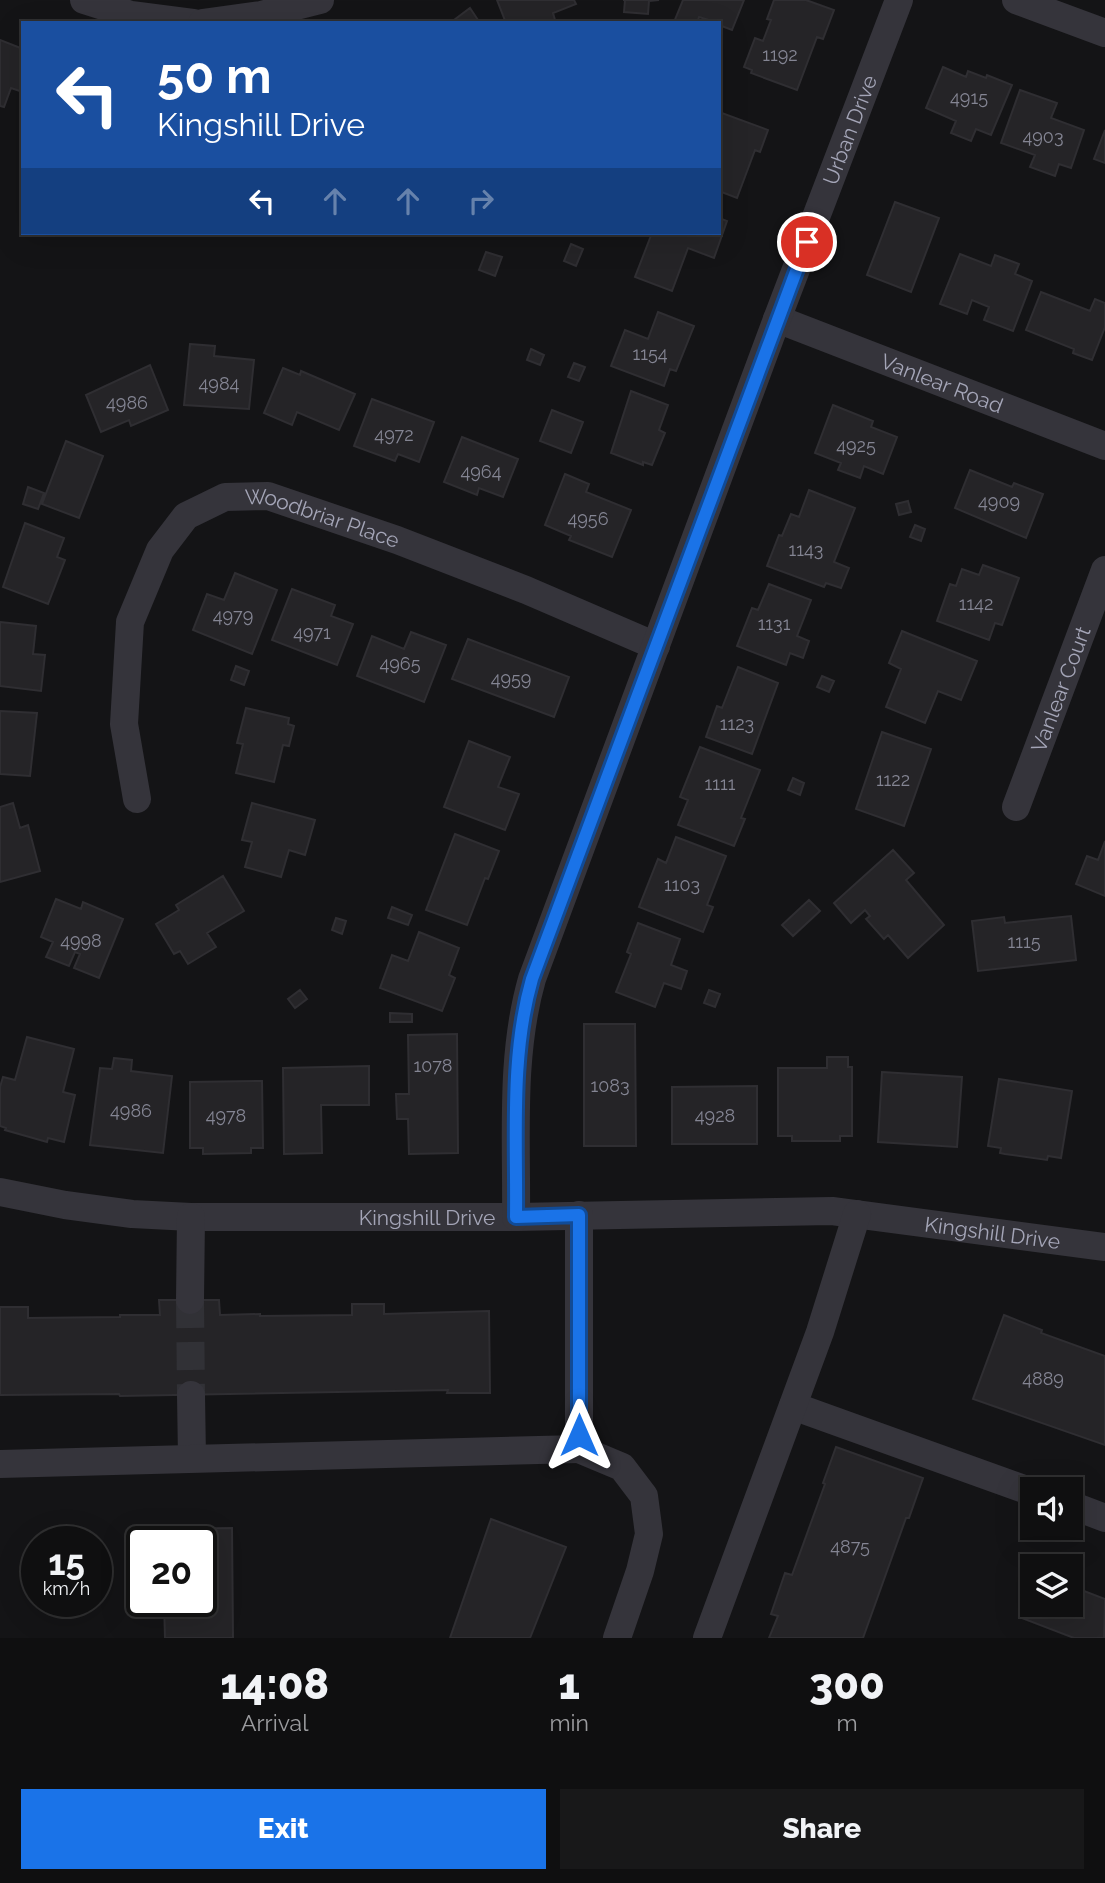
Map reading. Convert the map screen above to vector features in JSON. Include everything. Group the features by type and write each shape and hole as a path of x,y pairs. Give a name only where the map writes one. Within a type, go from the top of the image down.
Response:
{"street":[{"path":"217,21 261,15 320,0"},
{"name":"Urban Drive","path":"516,1217 517,1067 524,1004 777,319 899,0"},
{"path":"1016,0 1105,33"},
{"path":"97,2 131,15 167,10 189,21"},
{"name":"Vanlear Road","path":"777,319 1105,446"},
{"name":"Woodbriar Place","path":"136,799 124,724 130,622 160,550 186,516 225,497 268,496 397,540 526,590 656,646"},
{"name":"Vanlear Court","path":"1016,807 1105,570"},
{"name":"Kingshill Drive","path":"0,1192 65,1205 132,1214 191,1217 516,1217 832,1211 1105,1248"},
{"path":"708,1638 820,1332 857,1214"},
{"path":"579,1215 579,1449"},
{"path":"190,1300 191,1217"},
{"path":"191,1395 192,1458"},
{"path":"793,1406 1020,1488"},
{"path":"0,1464 579,1449 622,1467 645,1496 649,1534 640,1571 617,1638"},
{"path":"1083,1510 1105,1518"}],"building":[{"path":"497,0 574,0 576,4 553,13 555,20 552,21 505,21"},
{"path":"625,0 659,0 649,1 648,14 624,12"},
{"path":"683,0 744,0 732,30 721,26 721,21 699,17 698,21 674,21"},
{"path":"774,0 806,0 834,10 823,39 817,37 797,90 751,73 752,70 744,67 755,38 763,41 771,20 767,19"},
{"path":"470,8 479,21 453,21"},
{"path":"0,40 21,48 21,91 11,88 4,107 0,106"},
{"path":"943,67 966,77 968,71 1012,85 991,135 976,129 971,141 951,133 956,121 926,108"},
{"path":"1020,90 1057,103 1051,118 1084,130 1071,168 1059,164 1055,176 1030,167 1035,155 1001,143"},
{"path":"721,113 768,130 760,152 755,150 737,198 721,192"},
{"path":"1105,130 1105,163 1094,159"},
{"path":"895,202 939,218 911,292 867,275"},
{"path":"721,219 727,221 714,258 688,248 672,291 635,277 651,235 721,235"},
{"path":"571,244 583,249 576,266 564,261"},
{"path":"486,252 502,257 495,276 479,270"},
{"path":"960,254 991,266 995,255 1019,264 1015,274 1032,281 1013,331 984,320 989,307 972,300 967,314 940,304"},
{"path":"1041,292 1090,311 1095,299 1105,303 1105,327 1092,360 1073,353 1074,349 1026,330"},
{"path":"658,312 694,326 676,371 670,369 664,386 611,366 625,330 648,339"},
{"path":"190,344 215,346 214,356 254,360 249,409 184,405"},
{"path":"531,349 544,355 540,365 527,360"},
{"path":"574,363 585,367 579,381 568,377"},
{"path":"150,365 168,410 131,426 129,420 101,432 86,395"},
{"path":"283,368 300,375 301,371 355,394 339,430 297,412 292,425 264,413"},
{"path":"631,391 668,405 659,430 665,433 652,465 643,462 643,465 611,453"},
{"path":"372,399 434,422 419,462 398,454 395,461 354,446"},
{"path":"833,405 873,421 871,427 897,437 883,474 864,466 860,478 838,470 841,463 815,453"},
{"path":"552,410 583,422 571,453 540,441"},
{"path":"462,437 518,459 503,497 479,488 477,495 444,482"},
{"path":"66,441 103,456 79,518 42,504"},
{"path":"970,470 1012,487 1014,483 1043,494 1026,538 955,508"},
{"path":"565,474 589,484 586,492 631,510 612,557 569,540 571,536 545,525"},
{"path":"28,487 44,493 38,509 23,504"},
{"path":"809,490 855,508 834,562 849,568 841,588 826,583 824,587 767,566 779,535 782,536 791,514 799,517"},
{"path":"908,501 911,512 899,515 896,504"},
{"path":"25,523 64,538 57,557 65,560 48,604 3,587"},
{"path":"915,525 925,529 921,541 910,537"},
{"path":"983,565 1019,578 1002,625 995,623 989,640 937,621 950,584 956,586 962,569 979,575"},
{"path":"235,573 277,590 252,654 193,630 207,594 224,600"},
{"path":"769,584 811,600 797,636 809,641 803,658 790,653 786,665 737,646 752,608 758,610"},
{"path":"292,589 335,605 331,616 353,624 337,665 272,640"},
{"path":"0,622 36,626 33,654 45,655 41,691 0,686"},
{"path":"902,631 977,661 961,700 938,691 925,723 886,707 901,669 889,663"},
{"path":"411,632 446,645 424,702 357,676 372,636 404,649"},
{"path":"468,639 569,677 554,717 452,679"},
{"path":"236,666 249,671 244,685 231,680"},
{"path":"738,667 778,683 752,754 706,737 717,706 722,708"},
{"path":"822,676 834,681 829,692 817,687"},
{"path":"246,708 289,718 288,724 294,726 289,746 283,745 274,782 236,773 243,744 237,743"},
{"path":"0,711 37,713 30,776 0,774"},
{"path":"882,732 931,749 904,826 856,809"},
{"path":"469,741 510,757 498,787 519,794 505,830 444,807"},
{"path":"700,747 760,770 741,818 745,819 734,846 678,825 688,800 680,797"},
{"path":"793,778 804,783 800,795 788,790"},
{"path":"13,803 20,828 28,825 40,871 0,882 0,807"},
{"path":"252,803 315,820 305,855 289,850 281,877 245,867 252,842 242,840"},
{"path":"455,834 499,851 488,879 485,878 467,925 426,910"},
{"path":"676,837 726,856 707,905 713,907 703,932 639,907 658,859 666,863"},
{"path":"1105,841 1105,896 1076,884 1087,856 1098,860"},
{"path":"893,850 914,873 906,880 944,925 908,958 888,935 884,939 866,919 870,916 865,910 851,923 834,903"},
{"path":"223,876 244,911 207,933 216,947 188,964 180,951 174,954 156,924 179,910 176,905"},
{"path":"56,899 81,909 83,902 123,919 99,978 74,968 80,954 75,952 69,966 46,957 53,942 41,937"},
{"path":"809,900 820,911 793,936 782,925"},
{"path":"392,907 412,915 408,925 388,918"},
{"path":"1071,916 1076,960 978,971 972,921 1004,917 1005,923"},
{"path":"336,918 346,921 342,934 332,930"},
{"path":"638,923 680,939 671,965 687,971 681,989 664,983 655,1007 616,992 631,954 627,952"},
{"path":"419,932 459,948 449,975 455,978 442,1011 380,988 392,955 408,961"},
{"path":"300,990 307,999 295,1008 288,999"},
{"path":"709,990 720,994 715,1007 704,1003"},
{"path":"390,1013 412,1014 412,1022 390,1022"},
{"path":"584,1024 635,1024 636,1146 584,1146"},
{"path":"457,1034 458,1153 409,1154 408,1119 397,1119 396,1094 409,1094 408,1035"},
{"path":"27,1037 74,1049 63,1092 75,1095 64,1142 48,1138 47,1142 5,1130 6,1128 0,1126 0,1087 3,1077 15,1080"},
{"path":"827,1057 848,1057 848,1067 852,1067 852,1136 840,1136 840,1141 792,1141 792,1136 778,1136 778,1068 827,1068"},
{"path":"114,1058 132,1060 131,1071 172,1076 163,1153 90,1145 100,1068 112,1069"},
{"path":"369,1066 369,1105 321,1105 322,1153 284,1154 283,1068"},
{"path":"882,1072 962,1077 957,1147 878,1142"},
{"path":"999,1079 1072,1091 1061,1158 1048,1156 1047,1160 1005,1154 1000,1153 1001,1148 988,1146"},
{"path":"262,1081 263,1148 251,1148 251,1153 203,1154 203,1148 190,1148 190,1082"},
{"path":"757,1086 757,1144 672,1144 672,1087"},
{"path":"159,1300 219,1300 220,1315 352,1315 352,1304 384,1304 384,1314 489,1311 490,1393 447,1393 448,1390 120,1396 0,1395 0,1307 28,1307 28,1318 120,1317 160,1315"},
{"path":"1004,1315 1042,1330 1041,1333 1105,1356 1105,1445 973,1399"},
{"path":"836,1447 923,1478 909,1518 906,1518 863,1638 769,1638 778,1616 771,1614 785,1573 792,1575"},
{"path":"491,1519 566,1547 530,1638 450,1638"},
{"path":"217,1528 232,1528 233,1638 165,1638 164,1617 217,1617"},
{"path":"1083,1591 1105,1599 1104,1638 1074,1638 1019,1617 1020,1614 1020,1617 1083,1617"}],"tunnel":[{"path":"190,1300 191,1395"}],"route":[{"path":"579,1435 579,1215 516,1217 517,1067 524,1004 807,242"}]}
